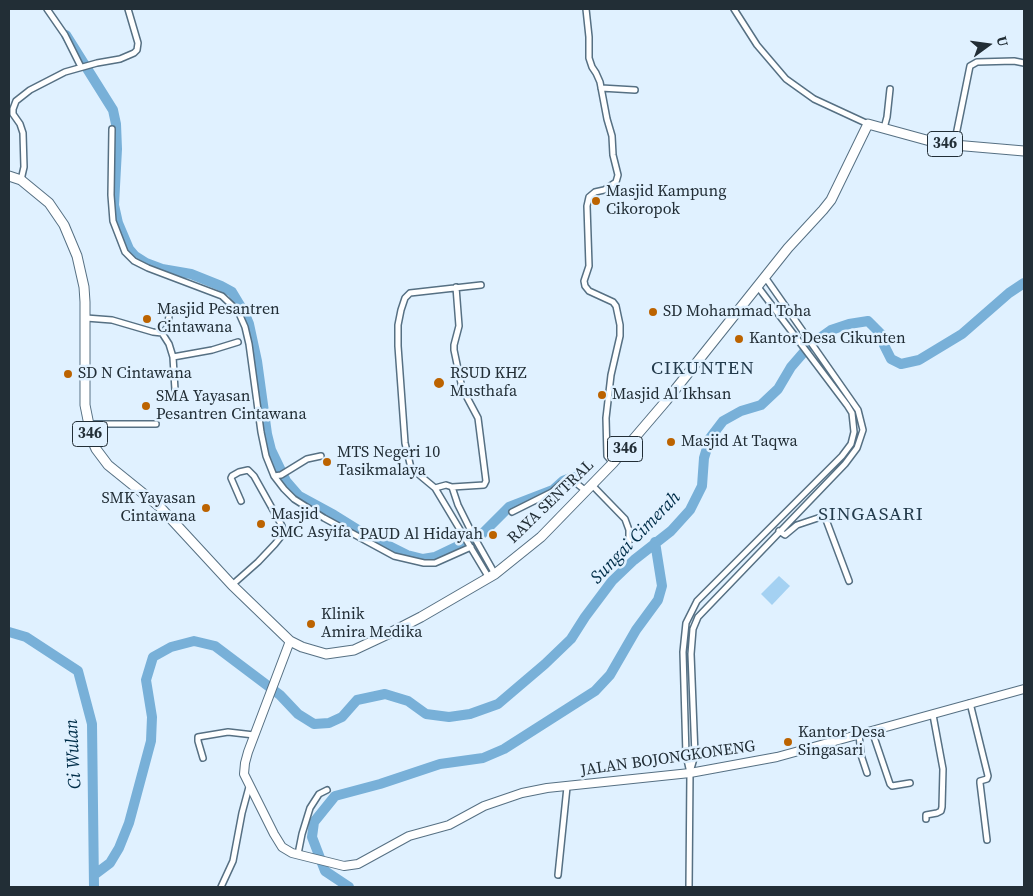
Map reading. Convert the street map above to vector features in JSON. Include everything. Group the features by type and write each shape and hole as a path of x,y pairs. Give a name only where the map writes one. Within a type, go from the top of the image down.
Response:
{"main road":[{"name":"346","path":"868,124 930,141 1024,152"},
{"name":"RAYA SENTRAL","path":"290,641 302,647 326,654 354,650 412,622 492,576 541,536 613,464 765,277 831,200 868,124"},
{"name":"346","path":"9,176 21,180 49,203 60,217 69,234 81,270 86,318 84,391 92,440 108,465 160,507 232,585 290,641"},
{"path":"290,641 254,735 244,769 249,787 278,841 288,851 301,855"},
{"name":"JALAN BOJONGKONENG","path":"301,855 344,866 358,864 409,836 449,825 497,802 538,790 690,773 777,756 1024,689"}],"street":[{"path":"47,9 65,35 83,67"},
{"path":"21,180 24,162 22,128 13,114 14,104 22,95 65,72 120,59 137,50 138,39 128,9"},
{"path":"586,9 589,58 601,88 618,174 616,182 589,197 587,206 589,266 584,281 588,291 613,302 616,306 620,325 620,336 611,375 606,418 607,456 613,464"},
{"path":"734,9 758,45 786,79 814,99 868,124"},
{"path":"954,145 970,66 978,62 1014,61 1024,63"},
{"path":"601,88 635,90"},
{"path":"884,128 888,117 890,89"},
{"path":"112,128 111,195 113,221 125,252 134,261 148,268 222,296 238,310 249,344 266,456 274,476 294,499 324,518 394,556 435,563 469,544"},
{"path":"690,773 695,755 692,698 693,629 698,617 845,464 857,448 863,430 858,410 765,277"},
{"path":"481,285 410,294 405,298 400,310 398,325 405,443 408,460 411,468 435,488 469,544 492,576"},
{"path":"435,488 446,485 452,487 484,485 486,481 478,418 462,388 454,350 459,326 456,287"},
{"path":"689,887 690,773 686,755 684,698 684,636 686,623 697,601 842,456 851,444 854,432 852,413 758,287"},
{"path":"86,318 112,320 153,332 162,332 167,328 169,316"},
{"path":"162,332 169,344 173,357 175,390"},
{"path":"173,357 212,350 238,342"},
{"path":"808,352 814,347"},
{"path":"88,424 156,424"},
{"path":"274,476 283,474 307,459 321,456"},
{"path":"232,585 270,550 283,534 282,526 254,476 248,470 239,472 231,478 241,502"},
{"path":"820,480 824,484"},
{"path":"512,512 552,492 560,484 570,481 589,488 625,519 629,530 629,542"},
{"path":"452,487 458,505 492,576"},
{"path":"448,510 458,505"},
{"path":"780,531 785,535 798,526 825,517 849,581"},
{"path":"755,543 761,550"},
{"path":"684,698 692,698"},
{"path":"970,703 988,776 987,779 980,781 987,840"},
{"path":"926,819 926,815 941,811 942,807 944,769 933,715"},
{"path":"872,731 890,784 892,786 910,783"},
{"path":"203,758 198,737 228,732 254,735"},
{"path":"859,734 861,755 867,773"},
{"path":"558,875 567,786"},
{"path":"221,887 233,861 249,787"},
{"path":"301,855 306,816 319,794 327,790"}],"shaded area":[{"path":"779,576 790,586 772,605 761,594"}],"waterway":[{"path":"66,35 113,110 116,124 117,149 114,205 118,223 129,249 135,256 146,263 162,269 191,274 232,292 249,324 257,361 271,450 286,481 299,496 363,533 407,555 423,559 435,557 481,535 509,507 553,490 563,481 573,477"},
{"name":"Sungai Cimerah","path":"94,875 110,863 119,848 129,823 151,741 152,717 146,680 153,657 171,647 194,641 215,646 280,695 298,714 314,724 329,723 342,717 357,700 385,694 408,701 426,714 449,717 470,714 498,704 571,639 612,581 634,560 671,531 690,510 702,486 704,458 710,438 723,421 741,411 761,405 778,389 791,367 810,345 831,330 849,324 868,321 882,335 884,345 891,359 901,364 919,360 962,334 1009,293 1024,283"},
{"path":"349,887 325,871 312,837 314,822 335,796 380,784 440,764 483,758 504,749 595,691 610,675 636,630 658,600 662,586 655,542"},
{"name":"Ci Wulan","path":"9,632 26,637 78,671 92,724 94,887"}],"place":[{"name":"Masjid Kampung Cikoropok","path":"596,201"},
{"name":"SD Mohammad Toha","path":"653,312"},
{"name":"Masjid Pesantren Cintawana","path":"147,319"},
{"name":"Kantor Desa Cikunten","path":"739,339"},
{"name":"SD N Cintawana","path":"68,374"},
{"name":"RSUD KHZ Musthafa","path":"439,383"},
{"name":"Masjid Al Ikhsan","path":"602,395"},
{"name":"SMA Yayasan Pesantren Cintawana","path":"146,406"},
{"name":"Masjid At Taqwa","path":"671,442"},
{"name":"MTS Negeri 10 Tasikmalaya","path":"327,462"},
{"name":"SMK Yayasan Cintawana","path":"206,508"},
{"name":"Masjid SMC Asyifa","path":"261,524"},
{"name":"PAUD Al Hidayah","path":"493,535"},
{"name":"Klinik Amira Medika","path":"311,624"},
{"name":"Kantor Desa Singasari","path":"788,742"}],"district":[{"name":"CIKUNTEN","path":"703,369"},
{"name":"SINGASARI","path":"871,515"}]}
